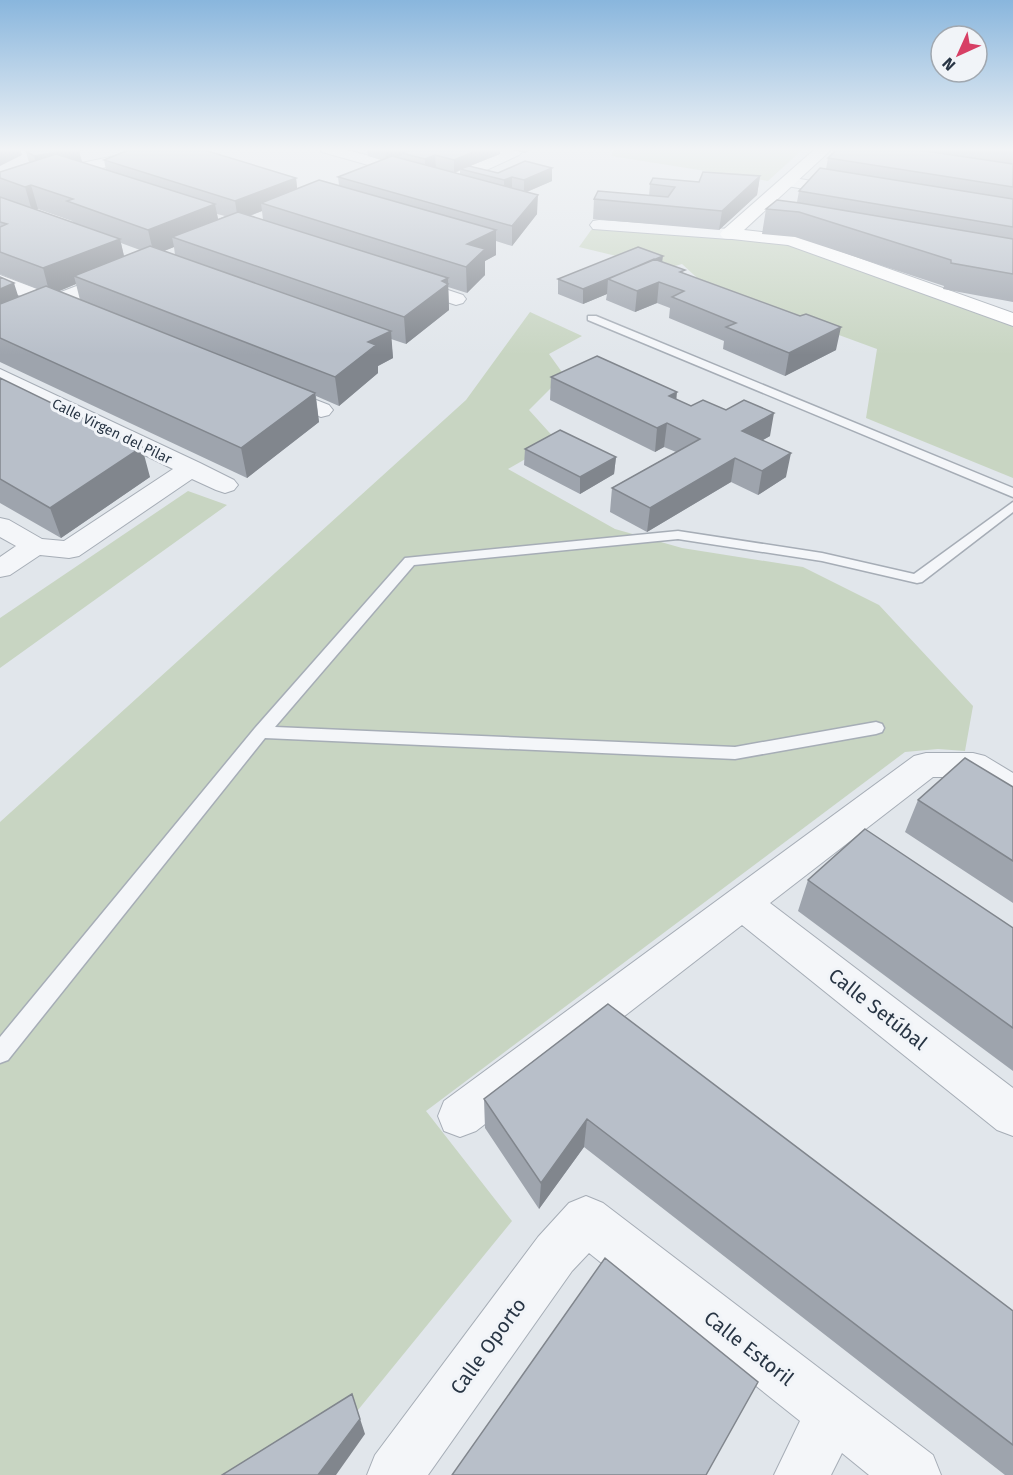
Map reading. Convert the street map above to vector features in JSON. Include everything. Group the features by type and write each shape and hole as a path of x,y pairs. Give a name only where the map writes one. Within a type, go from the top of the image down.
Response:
{"street":[{"path":"729,234 746,218"},
{"path":"598,225 790,240 1009,315"},
{"path":"0,324 141,267"},
{"path":"391,277 456,298"},
{"path":"0,281 85,315"},
{"name":"Calle Virgen del Pilar","path":"0,376 225,485"},
{"path":"257,384 321,410"},
{"path":"0,526 35,546 69,550 191,468"},
{"path":"0,569 35,546"},
{"path":"460,1116 743,903 866,831 926,765 973,765 1013,789"},
{"name":"Calle Setúbal","path":"743,903 1013,1115"},
{"name":"Calle Estoril","path":"586,1221 913,1475"},
{"name":"Calle Oporto","path":"395,1475 555,1254 586,1221"},
{"path":"802,1475 833,1413"}],"lane":[{"path":"592,318 1013,493"},
{"path":"0,1053 261,732 410,561 678,536 822,557 917,579 1013,506"},
{"path":"261,732 735,753 876,728"}],"green space":[{"path":"594,226 794,245 935,298 1013,324 1013,478 866,418 877,349 706,286 682,264 661,270 637,261 579,247"},
{"path":"530,312 582,336 549,354 564,375 529,410 557,441 508,469 615,529 682,548 803,567 879,605 973,706 965,751 938,749 905,752 426,1111 512,1221 358,1410 255,1475 0,1475 0,822 466,400"},
{"path":"188,491 227,505 0,668 0,618"}],"building":[{"path":"0,218 60,218 120,239 43,268 0,252 0,227 7,224 0,222"},
{"path":"114,218 179,218 148,230"},
{"path":"223,218 257,218 448,278 442,281 448,284 404,317 172,237"},
{"path":"309,218 453,218 496,230 467,244 485,249 466,267"},
{"path":"483,218 519,218 512,226"},
{"path":"817,218 888,218 1013,239 1013,274 951,263 951,260"},
{"path":"959,218 1013,218 1013,227"},
{"path":"150,246 391,331 368,342 376,345 335,377 74,276"},
{"path":"638,247 663,256 583,289 558,279"},
{"path":"654,259 685,270 680,272 800,316 806,314 841,327 789,353 726,327 736,323 672,297 684,291 659,282 637,291 608,279"},
{"path":"0,277 14,283 0,289"},
{"path":"46,286 315,393 241,448 0,338 0,304"},
{"path":"597,356 677,392 669,396 691,406 703,400 726,410 744,400 774,413 742,431 791,453 762,471 735,458 650,508 612,488 700,439 667,423 657,428 551,377"},
{"path":"0,378 142,447 50,508 0,479"},
{"path":"560,430 616,457 580,477 525,449"},
{"path":"965,758 1013,787 1013,861 918,800"},
{"path":"865,829 1013,928 1013,1028 808,880"},
{"path":"608,1004 1013,1311 1013,1445 587,1119 541,1183 484,1099"},
{"path":"605,1258 758,1382 706,1475 452,1475"},
{"path":"352,1394 360,1419 318,1475 222,1475"}]}
